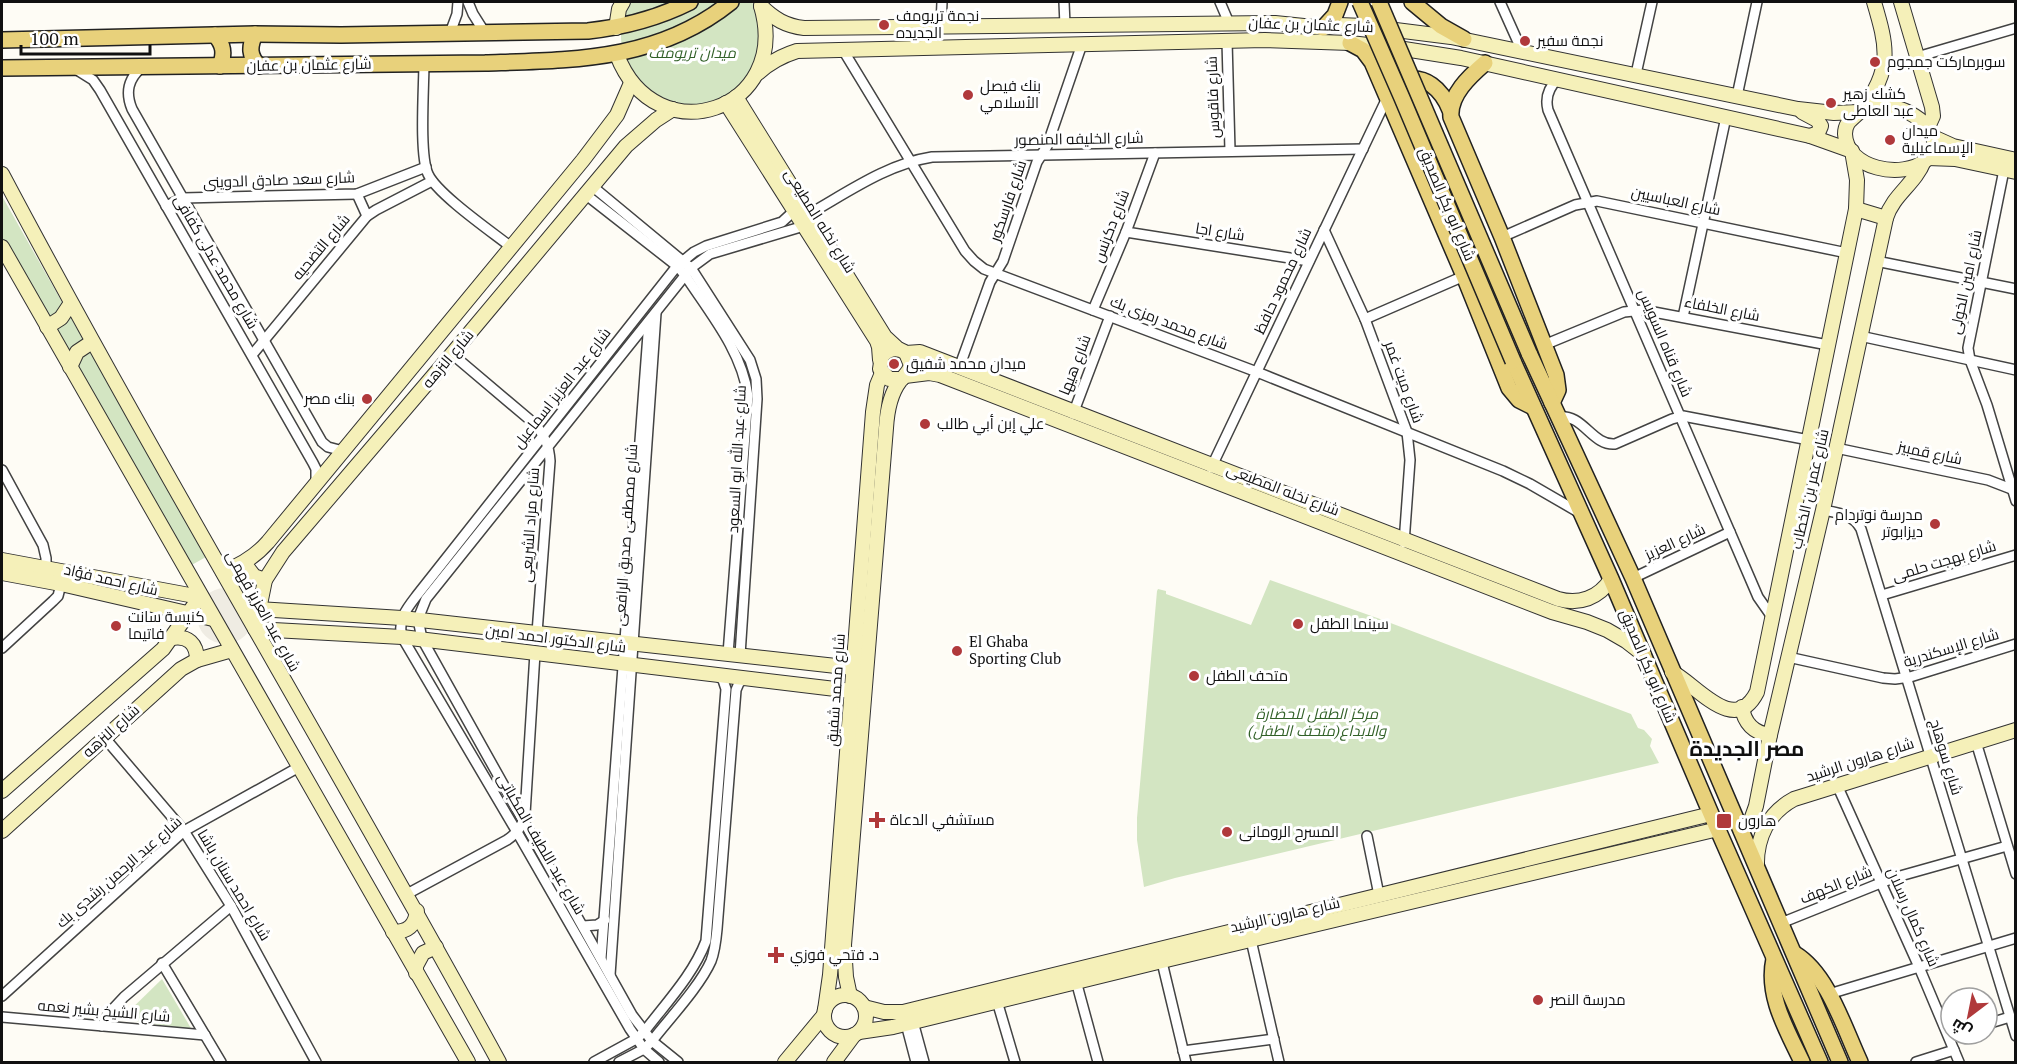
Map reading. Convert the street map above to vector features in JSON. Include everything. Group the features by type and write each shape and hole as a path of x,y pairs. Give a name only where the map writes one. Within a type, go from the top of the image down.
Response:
{"main road":[{"path":"616,28 672,11 690,2"},
{"path":"617,55 685,32 731,2"},
{"path":"1323,28 1335,15 1340,2"},
{"name":"شارع ابو بكر الصديق","path":"1360,2 1513,361 1611,579 1820,1062"},
{"name":"شارع ابو بكر الصديق","path":"1379,2 1529,353 1633,578 1840,1062"},
{"path":"1412,2 1441,26 1464,39"},
{"name":"شارع عثمان بن عفان","path":"2,40 255,34 588,31 616,28"},
{"path":"255,34 251,53 259,66"},
{"path":"215,35 223,48 224,57 220,66"},
{"name":"شارع ابو بكر الصديق","path":"1350,43 1363,50 1370,58 1464,276 1510,392 1533,407"},
{"name":"شارع عثمان بن عفان","path":"2,68 536,61 617,55"},
{"path":"1450,110 1458,93 1485,63"},
{"path":"1387,98 1392,89 1400,83 1408,79 1422,80 1438,90 1450,110 1452,120 1502,237 1557,378 1558,390 1552,403"},
{"name":"شارع ابو بكر الصديق","path":"1793,953 1815,970 1829,994 1860,1062"},
{"name":"شارع ابو بكر الصديق","path":"1774,959 1772,979 1774,998 1802,1062"}],"street":[{"path":"450,33 457,14 458,2"},
{"path":"468,2 472,14 485,33"},
{"path":"616,28 619,9 623,2"},
{"path":"941,26 942,2"},
{"path":"1064,2 1065,25"},
{"path":"1220,2 1229,23"},
{"path":"1500,2 1522,51"},
{"path":"1636,74 1652,2"},
{"path":"1737,96 1757,2"},
{"path":"1874,2 1884,37 1886,58 1880,78 1860,112 1848,123 1845,132 1852,151 1866,163 1887,170 1909,168 1926,160 1955,159 2010,171"},
{"path":"1900,2 1933,110 1931,132 1933,148 1926,160"},
{"path":"617,55 622,69 631,82 643,95 657,104 673,110 700,111 731,100 748,86 758,73 764,57 767,40 766,23 760,4"},
{"name":"شارع عثمان بن عفان","path":"760,4 780,22 804,28 1229,23 1275,23 1323,28 1339,25 1376,27 1464,39 1792,108 1828,113 1860,112"},
{"path":"804,28 800,34 804,41 829,44 839,50"},
{"path":"1917,57 2016,28"},
{"name":"شارع عثمان بن عفان","path":"758,73 776,59 797,51 1265,40 1350,43 1424,52 1485,63 1810,136 1852,151"},
{"name":"شارع فاقوس","path":"1227,41 1230,151"},
{"name":"شارع فارسكور","path":"959,368 988,286 1003,261 1036,166 1049,142 1082,44"},
{"name":"شارع محمد رمزى بك","path":"839,50 965,251 979,265 1257,372 1512,475 1581,514"},
{"path":"424,62 424,156 432,181 511,247"},
{"name":"شارع محمد عدلى كفافى","path":"142,67 130,81 128,100 322,442 328,447 343,451"},
{"name":"شارع محمد عدلى كفافى","path":"72,68 93,80 100,90 313,463 316,469 316,483"},
{"name":"شارع قناه السويس","path":"1558,79 1548,93 1547,107 1761,604 1772,618"},
{"name":"شارع النزهه","path":"223,572 244,563 261,549 343,451 607,130 625,99 631,82"},
{"name":"شارع محمود حافظ","path":"1210,472 1387,98"},
{"name":"شارع نخله المطيعى","path":"731,100 794,211 806,220"},
{"name":"شارع نخله المطيعى","path":"731,100 881,339 902,351 920,352 1072,418 1403,547 1557,614 1597,626 1626,641 1644,655"},
{"path":"1860,112 1876,107 1897,108 1917,117 1931,132 1953,146 2016,160"},
{"path":"1792,108 1815,118 1820,124 1819,132 1810,136"},
{"name":"شارع النزهه","path":"255,629 265,580 283,552 588,190 640,132 673,110"},
{"path":"1683,316 1726,117"},
{"name":"شارع الخليفه المنصور","path":"806,220 891,168 910,161 932,157 1363,149"},
{"name":"شارع عمر بن الخطاب","path":"1743,707 1750,702 1756,692 1848,253 1856,209 1857,180 1852,151"},
{"name":"شارع دكرنس","path":"1093,310 1126,232 1155,153"},
{"name":"شارع عمر بن الخطاب","path":"1741,831 1754,813 1886,218 1893,201 1915,178 1926,160"},
{"name":"شارع سعد صادق الدوينى","path":"166,206 183,198 357,194 426,167"},
{"name":"شارع امين الخولى","path":"2010,171 1981,282 1968,343 1970,360 1987,405 2016,501"},
{"name":"شارع عبد العزيز فهمى","path":"2,174 70,303 417,911 499,1062"},
{"name":"شارع التضحيه","path":"252,356 367,216 432,181"},
{"name":"شارع عبد الله ابو السعود","path":"588,190 680,263 741,343 756,379 758,399 734,654"},
{"path":"357,194 367,216"},
{"name":"شارع العباسيين","path":"1502,237 1575,205 1587,202 1606,202 1848,253"},
{"path":"1856,209 1886,218"},
{"name":"شارع عبد العزيز اسماعيل","path":"402,618 418,594 680,263 706,246 782,222 794,211"},
{"name":"شارع عبد العزيز اسماعيل","path":"418,619 426,599 688,272 710,254 806,220"},
{"name":"شارع ميت غمر","path":"1324,230 1365,319 1407,432 1410,460 1403,547"},
{"name":"شارع اجا","path":"1126,232 1310,261"},
{"path":"2,250 468,1062"},
{"path":"1876,261 2016,289"},
{"path":"1365,319 1464,276"},
{"path":"47,327 61,318 70,303"},
{"name":"شارع الخلفاء","path":"1544,345 1634,310 1683,316 1828,345"},
{"name":"شارع مصطفى صديق الرافعى","path":"629,643 656,312"},
{"name":"شارع هيها","path":"1072,418 1110,316"},
{"name":"شارع مصطفى صديق الرافعى","path":"610,975 649,321"},
{"path":"1860,336 2016,369"},
{"name":"شارع نخله المطيعى","path":"881,339 881,366"},
{"path":"70,367 77,352 92,342"},
{"path":"902,351 911,365 904,378 889,379 881,366 885,352 902,351"},
{"name":"شارع مراد الشريعى","path":"452,354 536,425 549,446 550,461 537,633"},
{"name":"شارع محمد شفيق","path":"825,1013 830,975 873,412 881,366"},
{"name":"شارع نخله المطيعى","path":"904,378 929,373 940,375 1072,418"},
{"name":"شارع محمد شفيق","path":"850,996 845,969 844,945 887,415 893,394 904,378"},
{"path":"876,390 886,389 893,394"},
{"path":"1558,417 1565,416 1576,421 1600,441 1611,444 1680,417 1809,440"},
{"name":"شارع قمبيز","path":"1836,448 1988,480 2014,490"},
{"path":"2,470 43,545 46,568"},
{"name":"شارع سوهاج","path":"1823,510 1847,515 1860,526 2016,1036"},
{"name":"شارع العزيز","path":"1633,578 1730,532"},
{"name":"شارع نخله المطيعى","path":"1403,547 1562,600 1576,601 1590,598 1602,590 1611,579"},
{"name":"شارع بهجت حلمى","path":"1882,595 2016,555"},
{"name":"شارع احمد فؤاد","path":"2,560 200,597"},
{"path":"244,563 254,576 265,580"},
{"name":"شارع احمد فؤاد","path":"2,573 61,584 213,619"},
{"path":"2,648 53,601 60,591 61,584"},
{"name":"شارع النزهه","path":"2,791 163,649 200,597"},
{"name":"شارع الدكتور احمد امين","path":"258,609 418,619 854,668"},
{"path":"402,618 400,624 402,637"},
{"path":"418,619 422,639"},
{"name":"شارع الدكتور احمد امين","path":"255,629 422,639 852,691"},
{"name":"شارع عبد اللطيف المكباتى","path":"402,637 597,962 636,1039 659,1062"},
{"path":"172,638 184,638 191,641 195,646 197,660"},
{"name":"شارع عبد اللطيف المكباتى","path":"422,639 583,926 597,962 610,975 644,1032 678,1062"},
{"name":"شارع الإسكندرية","path":"1788,657 1883,678 1907,678 2016,644"},
{"name":"شارع النزهه","path":"2,831 168,680 197,660 232,650"},
{"path":"407,894 518,832 524,820 535,653"},
{"name":"شارع مصطفى صديق الرافعى","path":"597,962 605,920 628,664"},
{"path":"1672,672 1687,680 1721,708 1743,707 1745,718 1751,728 1760,734 1770,735"},
{"path":"594,1062 636,1039 644,1032 693,968 706,941 726,689 723,680 717,675"},
{"path":"619,1062 644,1049 652,1041 704,974 716,945 735,690 745,678"},
{"name":"شارع هارون الرشيد","path":"1756,867 1760,840 1769,821 1794,799 2016,730"},
{"name":"شارع احمد سنان باشا","path":"104,737 184,831 231,906 316,1062"},
{"path":"1976,742 2016,874"},
{"name":"شارع عبد الرحمن رشدى بك","path":"2,996 184,831 299,767"},
{"name":"شارع كمال رسلان","path":"1837,785 1939,1010"},
{"name":"شارع هارون الرشيد","path":"864,1007 908,1017 997,1001 1076,981 1160,954 1251,940 1381,902 1711,814"},
{"name":"شارع هارون الرشيد","path":"857,1033 908,1017 1160,954 1381,902 1718,829"},
{"path":"1367,836 1381,902"},
{"name":"شارع الكهف","path":"1781,923 1857,894 1881,882 1962,859 2006,843 2016,836"},
{"path":"102,1026 124,997 231,906"},
{"path":"393,932 402,932 410,928 416,920 417,911"},
{"path":"583,926 597,925 605,920"},
{"path":"1829,994 2016,938"},
{"path":"1251,940 1279,1062"},
{"path":"416,973 416,966 423,953 436,947"},
{"path":"1160,954 1186,1062"},
{"path":"162,963 221,1062"},
{"path":"1076,981 1098,1062"},
{"path":"785,1062 835,998 850,996 864,1007 866,1020 834,1062"},
{"path":"997,1001 1015,1062"},
{"path":"825,1013 828,1029 836,1035 845,1037 857,1033"},
{"name":"شارع الشيخ بشير نعمه","path":"2,1017 205,1035"},
{"path":"908,1017 916,1062"},
{"path":"908,1017 924,1062"},
{"path":"1183,1052 1274,1039"},
{"name":"شارع كمال رسلان","path":"1953,1046 1959,1062"},
{"path":"1916,1062 1954,1050"}],"green space":[{"name":"ميدان تريومف","path":"631,2 752,2 759,24 761,46 746,80 723,98 698,105 674,102 652,91 634,74 623,53 622,28"},
{"path":"2,196 206,557 188,567 2,238"},
{"name":"مركز الطفل للحضارة والابداع(متحف الطفل)","path":"1270,580 1631,714 1638,728 1644,730 1652,739 1650,746 1659,763 1144,887 1137,840 1137,818 1157,591 1158,589 1166,591 1166,594 1251,625"},
{"path":"162,979 192,1030 121,1019"}],"shaded area":[{"path":"220,588 230,588 245,596 251,605 253,616 251,627 245,636 230,644 220,644 209,639 202,632 197,621 197,611 202,600 209,593"}],"place":[{"name":"نجمة تريومف الجديده","path":"884,25"},
{"name":"نجمة سفير","path":"1525,41"},
{"name":"سوبرماركت جمجوم","path":"1875,62"},
{"name":"بنك فيصل الأسلامي","path":"968,95"},
{"name":"كشك زهير عبد العاطى","path":"1831,103"},
{"name":"ميدان الإسماعيلية","path":"1890,140"},
{"name":"ميدان محمد شفيق","path":"894,364"},
{"name":"بنك مصر","path":"367,399"},
{"name":"علي إبن أبي طالب","path":"925,424"},
{"name":"مدرسة نوتردام ديزابوتر","path":"1935,524"},
{"name":"سينما الطفل","path":"1298,624"},
{"name":"كنيسة سانت فاتيما","path":"116,626"},
{"name":"El Ghaba Sporting Club","path":"957,651"},
{"name":"متحف الطفل","path":"1194,676"},
{"name":"مستشفي الدعاة","path":"877,820"},
{"name":"هارون","path":"1724,821"},
{"name":"المسرح الرومانى","path":"1227,832"},
{"name":"د. فتحي فوزي","path":"776,955"},
{"name":"مدرسة النصر","path":"1538,1000"}],"district":[{"name":"مصر الجديدة","path":"1747,749"}]}
